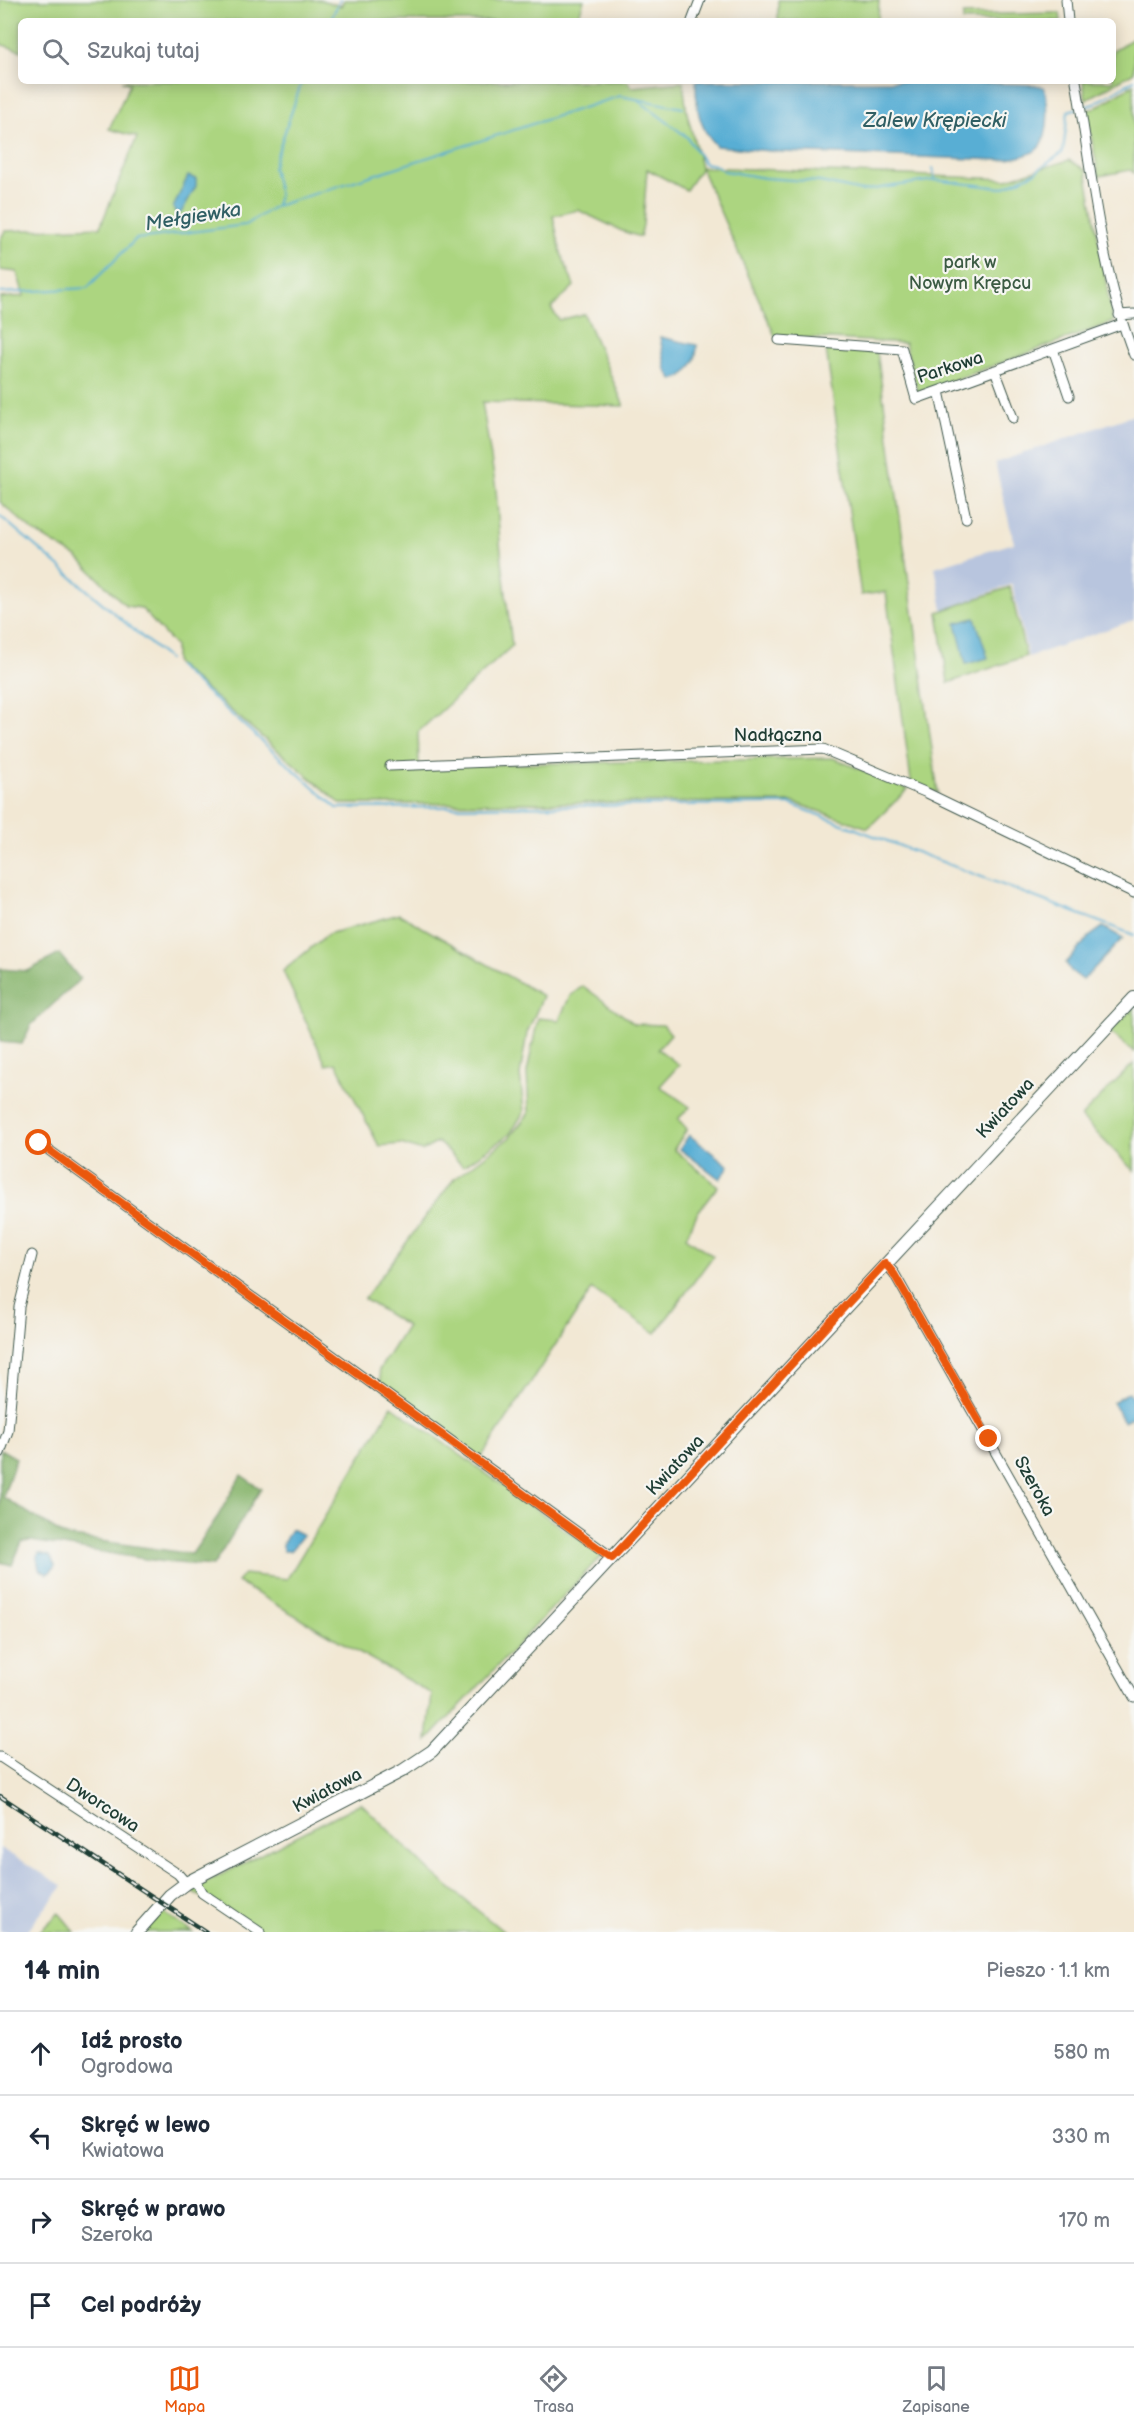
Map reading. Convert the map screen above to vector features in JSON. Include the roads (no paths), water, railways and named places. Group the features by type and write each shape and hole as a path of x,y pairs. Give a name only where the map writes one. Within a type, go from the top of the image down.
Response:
{"street":[{"path":"693,18 700,0"},
{"path":"1066,0 1068,18"},
{"path":"1076,84 1096,207 1120,320 1134,355"},
{"name":"Parkowa","path":"779,340 902,349 916,399 1053,349 1134,314"},
{"path":"1053,349 1069,396"},
{"path":"995,370 1013,418"},
{"path":"939,390 966,518"},
{"name":"Nadłączna","path":"390,766 812,748 823,750 927,793 1134,893"},
{"name":"Kwiatowa","path":"137,1931 170,1895 190,1881 417,1762 448,1734 1134,998"},
{"path":"39,1143 612,1558"},
{"path":"0,1453 8,1431 19,1307 32,1256"},
{"name":"Szeroka","path":"885,1263 922,1322 1134,1697"},
{"name":"Dworcowa","path":"0,1757 190,1881 202,1893 260,1932"}],"water":[{"name":"Zalew Krępiecki","path":"696,84 1036,85 1044,87 1047,121 1044,138 1035,151 1002,160 782,152 716,146 702,124"},
{"path":"188,176 196,179 196,186 181,213 176,213 173,208"},
{"path":"660,337 697,345 696,356 691,367 679,378 673,380 666,370"},
{"path":"975,618 988,658 966,664 956,623"},
{"path":"1103,927 1123,938 1083,980 1071,971 1066,963 1089,937"},
{"path":"689,1135 729,1166 720,1179 680,1149"},
{"path":"1129,1392 1134,1401 1134,1416 1124,1422 1113,1402"},
{"path":"291,1529 303,1535 290,1551 283,1551 283,1544"},
{"path":"39,1553 50,1556 55,1566 48,1574 39,1569 37,1557"}],"waterway":[{"name":"Mełgiewka","path":"331,18 340,0"},
{"path":"1084,107 1094,104 1134,80"},
{"name":"Mełgiewka","path":"0,293 87,288 136,239 245,225 276,206 279,195 273,167 301,84"},
{"path":"276,206 620,96 683,108"},
{"path":"638,100 687,137 704,163 715,165 724,171 765,178 820,182 861,191 935,180 1002,188 1034,173 1063,152 1068,111 1079,108"},
{"path":"933,168 935,180"},
{"path":"0,516 168,659"},
{"path":"177,666 337,808 790,804 1134,935"}],"railway":[{"path":"0,1796 206,1932"}],"park label":[{"name":"park w Nowym Krępcu","path":"970,272"}]}
